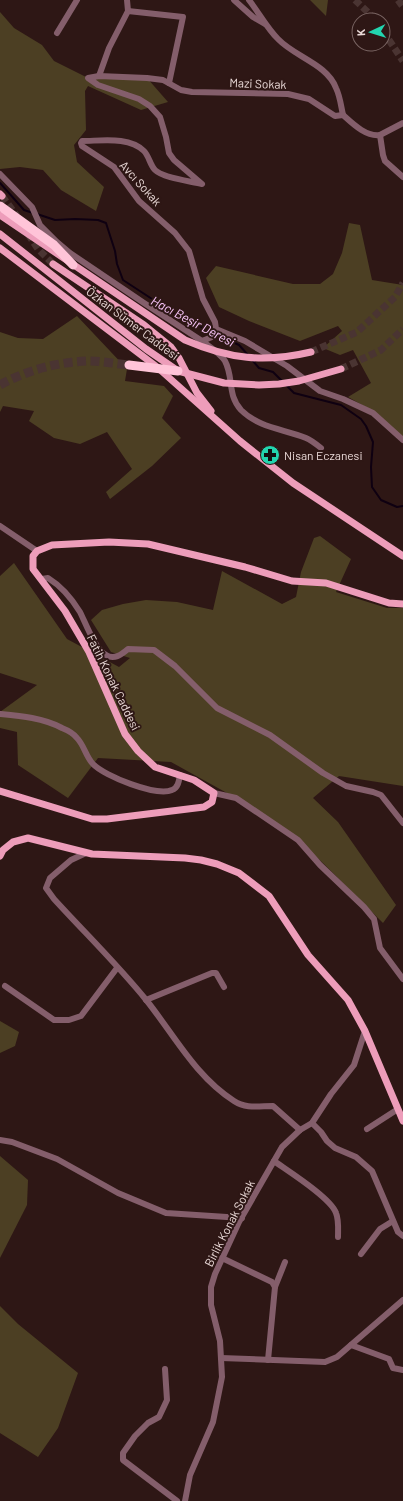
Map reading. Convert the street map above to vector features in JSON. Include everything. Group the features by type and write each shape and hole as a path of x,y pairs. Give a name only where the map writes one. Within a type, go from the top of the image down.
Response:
{"highway":[{"path":"1,199 54,245 73,265"},
{"path":"129,365 178,371"}],"main road":[{"name":"Özkan Sümer Caddesi","path":"0,215 185,340 229,355 248,358 290,357 311,352"},
{"name":"Özkan Sümer Caddesi","path":"0,234 146,349 178,371 224,383 259,385 286,383 341,369"},
{"path":"0,248 142,356 219,422 294,483 403,556"},
{"path":"53,264 144,325 172,347 183,364 197,393 219,422"},
{"path":"37,551 52,545 109,542 148,544 246,567 292,580 326,583 390,603 403,604"},
{"name":"Fatih Konak Caddesi","path":"37,551 33,556 33,569 65,611 89,652 126,734 138,751 155,767 194,780 214,792"},
{"path":"0,790 92,819 107,819 204,807 212,802 214,792"},
{"path":"0,856 2,850 13,842 28,838 86,853 201,860 217,864 239,873 269,896 308,955 348,1000 365,1031 403,1121"}],"street":[{"path":"57,33 77,0"},
{"path":"127,0 128,11 110,48 99,76 147,78 163,80 168,83 183,16 128,11"},
{"path":"234,0 253,17 267,25"},
{"path":"249,0 278,39 295,53 325,72 336,87 344,114 360,129 372,134 380,135 403,123"},
{"name":"Avcı Sokak","path":"99,76 88,78 98,85 139,99 150,106 160,116 169,153 202,184 163,174 155,170 145,152 139,147 128,142 82,141 81,143 82,146 114,167 140,201 175,233 189,251 203,298 215,322 216,329"},
{"name":"Mazi Sokak","path":"168,83 181,90 192,92 259,92 288,94 308,99 335,116 344,114"},
{"path":"380,135 385,161 403,177"},
{"path":"0,174 32,207 36,217 48,233 70,253 202,341 224,360 228,370 234,402 242,411 255,420 272,428 308,438 321,448"},
{"path":"202,341 212,337 216,329 245,341 287,366 320,391 343,399 373,413 403,440"},
{"path":"0,526 37,551"},
{"path":"42,579 48,578 67,594 79,611 97,646 105,655 114,658 121,655 128,649 154,650 175,666 217,708 270,735 323,773 346,786 382,795 403,823"},
{"path":"0,714 40,720 62,728 78,738 94,765 109,775 151,791 163,792 173,790 179,784 180,775"},
{"path":"214,792 236,798 298,840 320,865 364,907 374,919 380,948 403,979"},
{"path":"86,853 71,860 50,878 46,888 54,899 146,1000 189,1060 220,1091 235,1102 248,1107 273,1106 300,1130"},
{"path":"5,986 54,1020 69,1020 80,1016 117,968"},
{"path":"146,1000 212,973 216,973 224,987"},
{"name":"Birlik Konak Sokak","path":"185,1501 190,1476 213,1422 222,1377 220,1341 212,1305 214,1274 242,1218 282,1147 300,1130 312,1123 331,1094 354,1065 365,1031"},
{"path":"367,1129 398,1109"},
{"path":"312,1123 335,1148 356,1157 372,1171 398,1232 403,1236"},
{"path":"0,1140 12,1142 57,1158 118,1193 166,1213 242,1218"},
{"path":"274,1161 318,1193 333,1207 336,1214 338,1238"},
{"path":"361,1254 380,1229 393,1221"},
{"path":"222,1258 272,1282 275,1287"},
{"path":"268,1360 275,1287 285,1262"},
{"path":"221,1358 324,1362 337,1357 403,1300"},
{"path":"351,1344 389,1359 393,1368 403,1370"},
{"path":"165,1368 167,1400 159,1417 148,1423 135,1436 123,1452 123,1460 177,1501"}],"shaded area":[{"path":"310,0 328,0 326,16"},
{"path":"0,12 14,28 42,45 54,61 88,78 147,78 168,102 141,110 88,86 85,91 86,130 74,145 77,162 104,187 96,211 61,190 43,170 20,167 0,169"},
{"path":"349,223 360,225 372,280 403,285 403,437 373,411 348,397 371,383 353,350 340,355 323,348 342,331 338,326 300,341 249,321 219,307 206,278 216,266 293,284 320,284 333,274 342,253"},
{"path":"77,316 127,369 125,381 164,386 173,396 162,418 181,438 152,466 110,499 106,492 132,469 107,432 80,444 54,438 29,421 34,411 3,406 0,412 0,332 18,338 43,339"},
{"path":"320,536 351,559 336,592 387,608 403,608 403,786 339,776 313,798 338,822 396,905 383,923 298,840 236,798 171,762 98,758 68,798 18,765 17,732 0,728 0,712 37,685 0,673 0,576 14,563 67,639 119,667 130,658 111,652 91,620 102,610 146,600 177,602 213,610 222,571 282,604 296,597 301,572 314,538"},
{"path":"0,1021 19,1032 15,1046 0,1053"},
{"path":"0,1156 28,1180 27,1205 0,1258"},
{"path":"0,1306 18,1324 78,1373 58,1428 38,1457 0,1433"}],"waterway":[{"name":"Hacı Beşir Deresi","path":"0,183 24,210 33,213"},
{"name":"Hacı Beşir Deresi","path":"37,214 55,220 98,220 106,223 123,280 175,314 239,345 248,355"},
{"name":"Hacı Beşir Deresi","path":"252,360 259,368 273,372 282,381"},
{"name":"Hacı Beşir Deresi","path":"286,385 294,393 341,405 361,419 373,442 371,467 372,487 381,500 397,507 403,506"}],"tunnel":[{"path":"355,0 368,12"},
{"path":"398,0 403,7"},
{"path":"391,43 403,61"},
{"path":"2,196 17,216"},
{"path":"28,234 38,249 53,264"},
{"path":"311,352 357,332 395,297 403,283"},
{"path":"341,369 381,350 403,329"},
{"path":"0,385 32,371 66,363 94,361 129,365"}],"place":[{"name":"Nisan Eczanesi","path":"270,455"}]}
